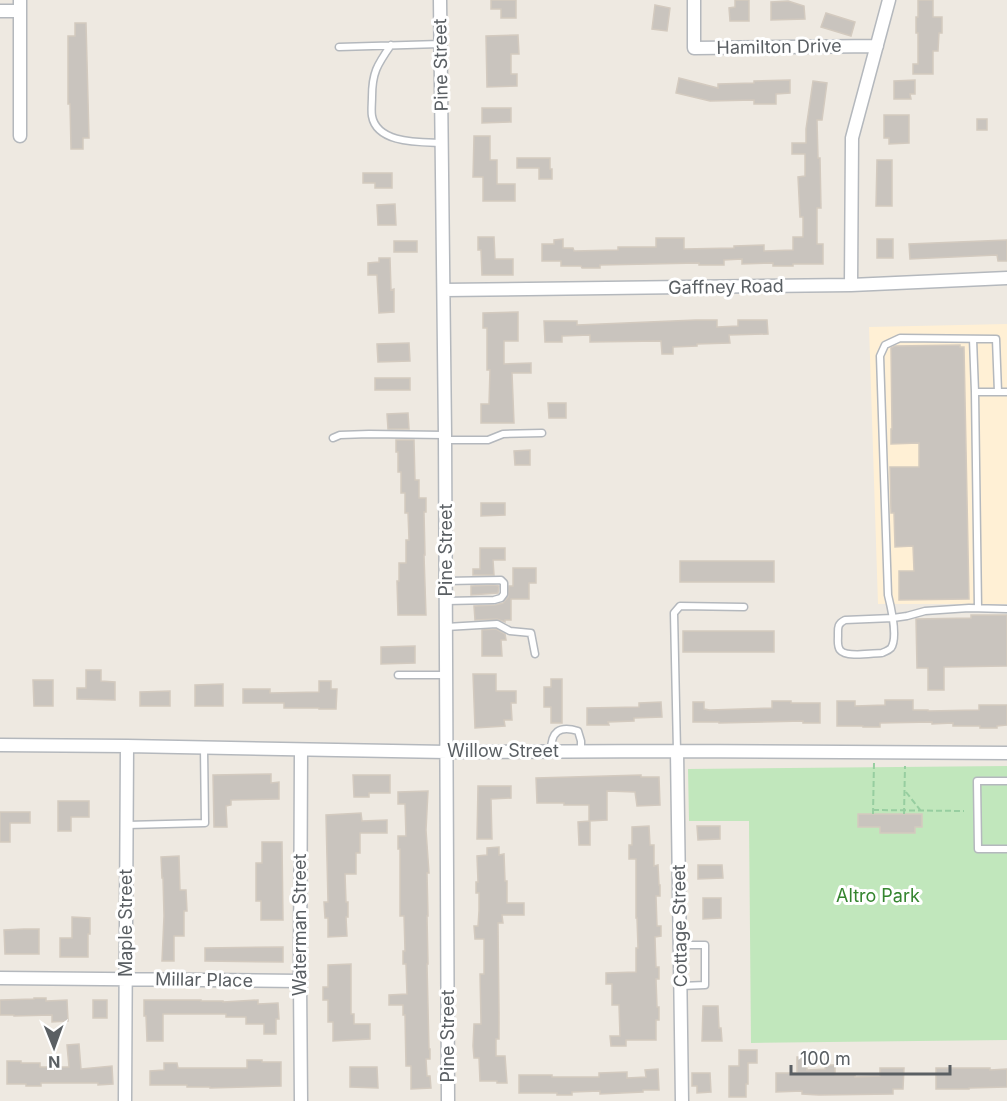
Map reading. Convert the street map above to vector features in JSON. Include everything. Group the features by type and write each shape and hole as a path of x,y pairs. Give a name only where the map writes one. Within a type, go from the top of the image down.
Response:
{"street":[{"name":"Pine Street","path":"440,0 447,675 448,1101"},
{"name":"Hamilton Drive","path":"694,0 694,48 877,46"},
{"path":"851,285 852,138 889,0"},
{"path":"0,11 20,5 20,136"},
{"name":"Gaffney Road","path":"444,290 851,285 1007,278"},
{"name":"Willow Street","path":"0,745 447,752 1007,753"},
{"name":"Maple Street","path":"125,1101 127,746"},
{"name":"Waterman Street","path":"301,750 301,1101"},
{"name":"Cottage Street","path":"677,751 682,1101"},
{"name":"Millar Place","path":"0,978 300,981"}],"lane":[{"path":"339,47 441,44"},
{"path":"391,45 372,79 372,117 378,129 391,137 442,143"},
{"path":"998,392 996,339 900,338 885,345 880,356 888,595 893,618 893,641 888,651 882,653 847,655 841,652 838,646 838,626 845,620 893,618 925,611 1007,609"},
{"path":"973,339 978,608"},
{"path":"975,392 1007,392"},
{"path":"333,438 340,435 369,434 488,440 503,434 542,433"},
{"path":"446,581 501,580 504,583 504,594 501,598 446,601"},
{"path":"677,751 674,613 680,606 744,607"},
{"path":"446,627 497,624 510,631 531,633 535,654"},
{"path":"398,675 447,675"},
{"path":"551,751 551,741 555,732 573,730 578,731 581,751"},
{"path":"127,825 205,823 204,748"},
{"path":"1007,781 977,781 978,849 1007,849"},
{"path":"680,945 705,945 705,985 681,986"}],"path":[{"path":"874,762 873,812 964,811"},
{"path":"904,812 905,766"},
{"path":"905,790 922,811 924,818"}],"shaded area":[{"path":"1007,324 1007,604 878,604 869,327"}],"green space":[{"name":"Altro Park","path":"1007,766 1007,1040 751,1043 749,821 689,821 688,769"}],"building":[{"path":"491,0 516,0 516,18 501,18 501,9 491,9"},
{"path":"735,0 749,0 749,21 730,21 729,8 735,7"},
{"path":"918,0 933,0 933,17 942,17 942,33 939,33 938,51 933,51 933,74 913,74 913,64 918,64 916,17 918,17"},
{"path":"788,1 804,6 805,19 771,20 771,2"},
{"path":"655,5 670,8 667,31 652,29"},
{"path":"826,13 855,22 851,36 821,27"},
{"path":"75,23 86,23 89,138 83,138 83,149 71,149 70,104 68,104 68,36 75,36"},
{"path":"518,35 519,54 511,54 511,74 517,74 517,86 487,87 486,36"},
{"path":"679,78 718,88 718,84 790,80 790,93 776,94 776,104 754,104 754,100 710,101 676,93"},
{"path":"915,80 915,94 910,94 911,99 894,99 894,81"},
{"path":"813,81 827,83 822,120 817,120 821,208 817,208 817,244 823,244 823,264 773,266 773,263 742,264 742,259 724,260 724,265 699,265 699,263 600,265 600,268 582,268 581,266 561,266 561,261 542,261 542,244 554,244 554,240 563,239 563,248 573,248 574,251 618,250 618,247 656,247 656,238 684,238 684,249 764,245 764,251 793,250 793,237 803,237 798,177 805,176 805,154 792,154 792,143 806,143"},
{"path":"482,108 511,108 511,122 482,123"},
{"path":"884,115 909,115 909,143 889,144 889,138 884,138"},
{"path":"977,119 987,119 987,130 977,130"},
{"path":"474,136 490,136 490,160 497,160 497,184 515,184 515,201 483,201 483,177 473,177"},
{"path":"517,158 550,158 552,179 539,179 539,168 517,168"},
{"path":"877,160 892,160 892,206 876,206"},
{"path":"363,173 392,173 392,188 375,188 375,183 363,183"},
{"path":"395,204 396,225 378,225 377,205"},
{"path":"478,237 494,237 495,259 513,259 513,275 482,275"},
{"path":"877,239 893,239 893,258 877,258"},
{"path":"1007,240 1007,261 998,261 997,255 910,259 909,244"},
{"path":"394,241 417,241 417,252 394,252"},
{"path":"379,258 390,258 394,312 379,313 377,275 368,275 368,263 379,262"},
{"path":"518,312 518,341 504,341 504,364 531,363 531,373 512,373 514,423 481,423 481,404 489,404 490,370 487,370 487,328 483,328 483,313"},
{"path":"717,320 717,327 738,326 738,320 767,320 768,334 729,335 730,343 673,347 673,354 662,354 661,341 590,342 590,335 562,336 562,342 545,342 544,321 577,321 577,325"},
{"path":"409,343 410,361 378,362 377,344"},
{"path":"960,345 964,347 969,599 899,600 899,571 914,571 913,546 895,547 894,513 891,513 890,467 919,467 919,443 891,444 891,348 895,346"},
{"path":"375,378 410,378 410,390 375,390"},
{"path":"548,403 566,403 566,418 549,418"},
{"path":"408,413 409,429 388,429 387,414"},
{"path":"396,440 414,440 415,480 419,480 419,498 426,498 424,555 426,615 398,615 399,563 406,563 406,540 409,540 408,513 405,513 405,493 401,493 401,472 398,472"},
{"path":"530,450 530,465 515,465 514,451"},
{"path":"481,503 505,503 505,515 481,516"},
{"path":"480,548 505,548 505,560 493,560 494,575 473,575 473,569 480,569"},
{"path":"680,561 774,561 774,582 680,582"},
{"path":"513,568 536,568 536,583 529,583 529,599 511,599 511,620 505,620 505,622 497,619 475,620 474,606 503,603 508,597 509,586 513,586"},
{"path":"471,586 499,586 498,593 471,595"},
{"path":"971,615 1007,615 1007,666 944,667 944,690 928,690 928,668 917,668 916,619 971,618"},
{"path":"496,629 505,634 506,640 501,640 502,656 482,656 482,630"},
{"path":"683,631 774,631 774,652 683,652"},
{"path":"415,646 415,663 381,664 381,647"},
{"path":"86,670 101,670 101,681 115,682 115,700 77,699 77,688 86,688"},
{"path":"473,674 496,674 496,691 516,691 516,703 511,703 512,720 504,720 505,726 475,728"},
{"path":"551,679 562,679 562,723 551,723 551,707 544,707 544,687 551,687"},
{"path":"33,680 53,680 53,706 34,706"},
{"path":"319,681 331,681 331,689 337,689 336,709 284,708 284,703 243,703 243,689 270,689 270,693 319,692"},
{"path":"223,684 223,706 195,706 195,685"},
{"path":"170,691 170,706 140,706 140,692"},
{"path":"885,700 913,700 913,710 928,711 979,710 979,705 1007,705 1007,725 997,726 997,728 980,728 980,726 953,726 953,723 932,724 932,722 880,723 880,727 837,726 837,701 855,701 855,706 885,705"},
{"path":"772,701 820,703 820,723 803,723 803,721 693,722 693,702 704,702 704,709 710,710 772,708"},
{"path":"661,702 662,717 634,718 634,721 608,722 609,725 587,725 587,708 639,707 639,703"},
{"path":"271,774 271,783 279,782 279,799 231,800 231,805 226,806 227,827 214,827 213,775"},
{"path":"353,775 390,775 390,793 369,793 369,797 354,797"},
{"path":"641,775 641,777 659,777 660,805 637,806 635,792 607,791 607,820 589,821 589,805 537,803 536,778"},
{"path":"478,786 511,786 511,798 491,799 492,839 477,839"},
{"path":"428,791 427,964 430,1059 426,1059 427,1076 430,1076 431,1088 411,1089 411,1066 406,1066 403,1005 389,1005 389,995 407,994 406,964 403,964 404,916 400,916 400,849 398,849 398,836 406,836 405,804 398,804 398,792"},
{"path":"58,801 89,801 89,817 71,817 71,831 58,831"},
{"path":"0,812 30,812 30,823 10,823 10,842 0,842"},
{"path":"361,813 362,821 387,820 387,833 360,833 360,853 356,853 356,874 345,874 346,902 348,902 347,936 328,937 328,918 325,918 324,902 328,902 326,815"},
{"path":"858,814 922,814 922,827 915,827 915,833 880,833 880,827 858,827"},
{"path":"590,821 590,845 579,845 578,822"},
{"path":"649,826 650,845 654,845 654,866 658,865 660,885 660,896 656,896 657,926 661,926 661,936 655,937 656,967 659,967 659,979 656,979 659,1020 656,1020 656,1040 626,1040 626,1046 611,1046 610,1036 620,1036 619,1005 612,1005 612,984 606,984 606,973 636,972 636,948 638,948 636,859 629,859 629,845 632,845 632,827"},
{"path":"697,826 720,826 720,839 698,840"},
{"path":"262,842 282,842 283,920 261,920 261,901 256,901 256,863 262,863"},
{"path":"499,847 499,855 504,854 507,903 524,903 524,915 502,915 503,923 498,923 499,1039 496,1039 496,1056 505,1056 507,1083 480,1081 479,1058 474,1058 473,1046 474,1024 481,1024 480,974 484,974 484,939 475,939 474,926 478,926 479,911 479,893 476,893 477,856 487,855 487,848"},
{"path":"179,856 180,890 186,890 187,911 184,911 184,936 174,936 174,961 162,961 164,916 161,857"},
{"path":"698,865 722,865 723,878 698,879"},
{"path":"703,898 721,898 721,918 703,919"},
{"path":"72,917 90,918 88,957 60,957 60,938 72,938"},
{"path":"39,929 39,954 5,954 4,930"},
{"path":"283,947 283,962 205,961 205,948"},
{"path":"351,964 351,1014 354,1014 354,1024 370,1024 370,1039 333,1041 333,1022 328,1022 328,1000 323,1000 323,987 328,987 328,965"},
{"path":"46,998 46,1001 67,1000 68,1021 52,1022 52,1015 0,1015 0,1000"},
{"path":"93,1000 107,1000 107,1018 93,1018"},
{"path":"144,1000 223,1002 258,1000 258,1004 278,1003 279,1019 276,1019 276,1034 264,1034 264,1024 246,1024 246,1017 226,1017 226,1014 163,1014 163,1041 147,1041"},
{"path":"703,1006 718,1006 722,1041 702,1041"},
{"path":"79,1044 81,1069 112,1066 113,1084 41,1083 41,1086 26,1086 26,1084 7,1084 7,1061 40,1063 40,1067 69,1067 67,1045"},
{"path":"739,1050 757,1050 757,1063 748,1063 746,1097 729,1097 729,1066 739,1066"},
{"path":"797,1057 807,1057 807,1070 825,1069 825,1065 835,1065 835,1075 880,1076 880,1068 904,1068 903,1089 893,1089 893,1094 819,1095 802,1094 802,1091 776,1092 776,1073 797,1073"},
{"path":"247,1060 281,1062 281,1086 210,1088 187,1087 187,1085 150,1085 150,1071 164,1070 164,1063 177,1063 178,1068 247,1068"},
{"path":"350,1067 377,1067 378,1088 350,1087"},
{"path":"936,1068 1007,1069 1007,1087 936,1089"},
{"path":"658,1069 659,1090 600,1094 600,1091 572,1092 572,1095 519,1093 519,1075 599,1077 599,1073 627,1072 627,1078 646,1077 645,1070"},
{"path":"692,1073 710,1073 711,1092 697,1093 697,1086 692,1086"}]}
